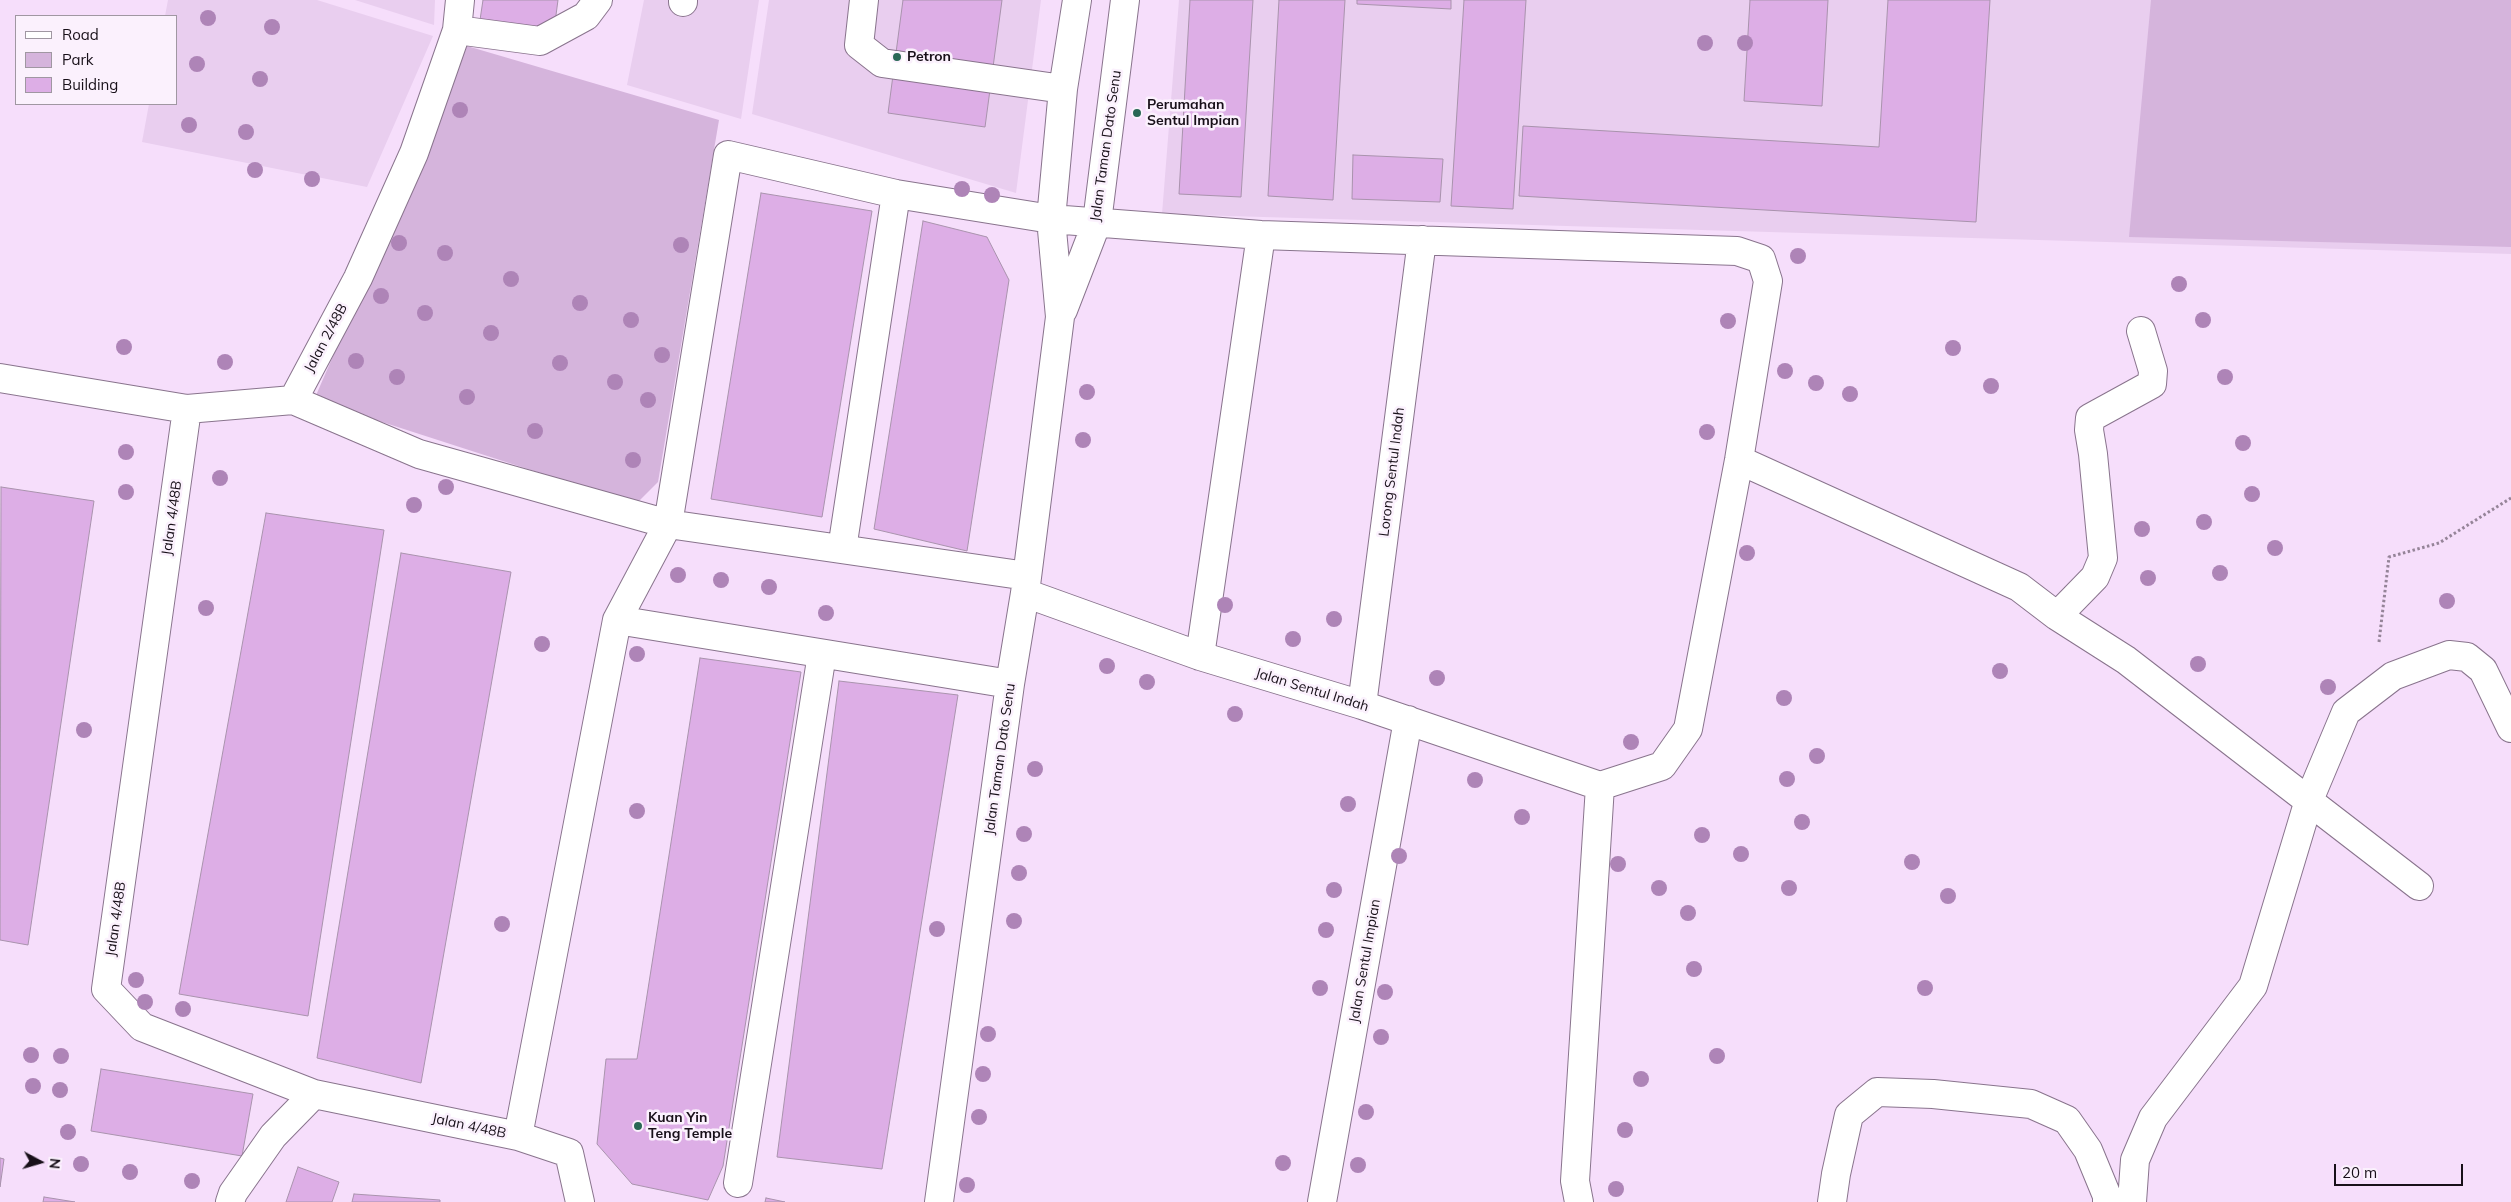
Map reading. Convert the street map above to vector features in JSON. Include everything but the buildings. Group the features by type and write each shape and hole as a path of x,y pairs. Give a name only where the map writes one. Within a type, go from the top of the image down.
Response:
{"street":[{"name":"Jalan 2/48B","path":"293,400 358,278 414,153 458,30 460,0"},
{"path":"458,30 540,41 586,16 598,0"},
{"path":"864,0 859,45 882,63 1063,89"},
{"name":"Jalan Taman Dato Senu","path":"1060,317 1096,222 1125,0"},
{"name":"Jalan Taman Dato Senu","path":"940,1202 1010,684 1026,584 1060,317 1050,219 1070,7"},
{"path":"518,1136 617,620 668,524 728,155 896,194 1050,219 1261,235 1737,251 1761,259 1768,281 1739,460 1688,729 1662,766 1600,786 1575,1181 1579,1202"},
{"path":"842,549 896,194"},
{"path":"1200,656 1261,235"},
{"name":"Lorong Sentul Indah","path":"1362,705 1422,240"},
{"path":"2057,616 2095,578 2103,558 2089,430 2090,418 2152,384 2153,370 2141,330"},
{"path":"0,378 187,409 293,400"},
{"name":"Jalan Sentul Indah","path":"293,400 419,454 668,524 842,549 1026,584 1200,656 1362,705 1600,786"},
{"name":"Jalan 4/48B","path":"187,409 106,989 142,1027 314,1094 518,1136 569,1153 580,1202"},
{"path":"1739,460 2019,587 2057,616 2126,660 2420,886"},
{"path":"617,620 1010,684"},
{"path":"738,1183 822,654"},
{"path":"2132,1202 2134,1160 2152,1118 2253,986 2309,800 2346,712 2393,676 2449,655 2467,657 2483,670 2511,728"},
{"name":"Jalan Sentul Impian","path":"1322,1202 1408,720"},
{"path":"1832,1202 1849,1115 1877,1092 1933,1094 2030,1104 2067,1120 2088,1150 2107,1196 2107,1202"},
{"path":"230,1202 233,1193 274,1136 314,1094"}],"path":[{"path":"2393,676 2378,647 2389,557 2439,543 2511,498"}],"shaded area":[{"path":"168,0 317,0 433,36 367,187 142,142 149,105 178,105 178,15 165,15"},
{"path":"355,0 435,0 434,25"},
{"path":"644,0 759,0 741,119 627,85"},
{"name":"Petron","path":"769,0 1041,0 1016,193 752,114"},
{"path":"1179,0 2511,0 2511,254 1162,214"}],"green space":[{"path":"2151,0 2511,0 2511,247 2129,237"},
{"path":"467,46 719,120 658,482 636,504 314,400"}],"place":[{"name":"Petron","path":"897,57"},
{"name":"Perumahan Sentul Impian","path":"1137,113"},
{"name":"Kuan Yin Teng Temple","path":"638,1126"}]}
